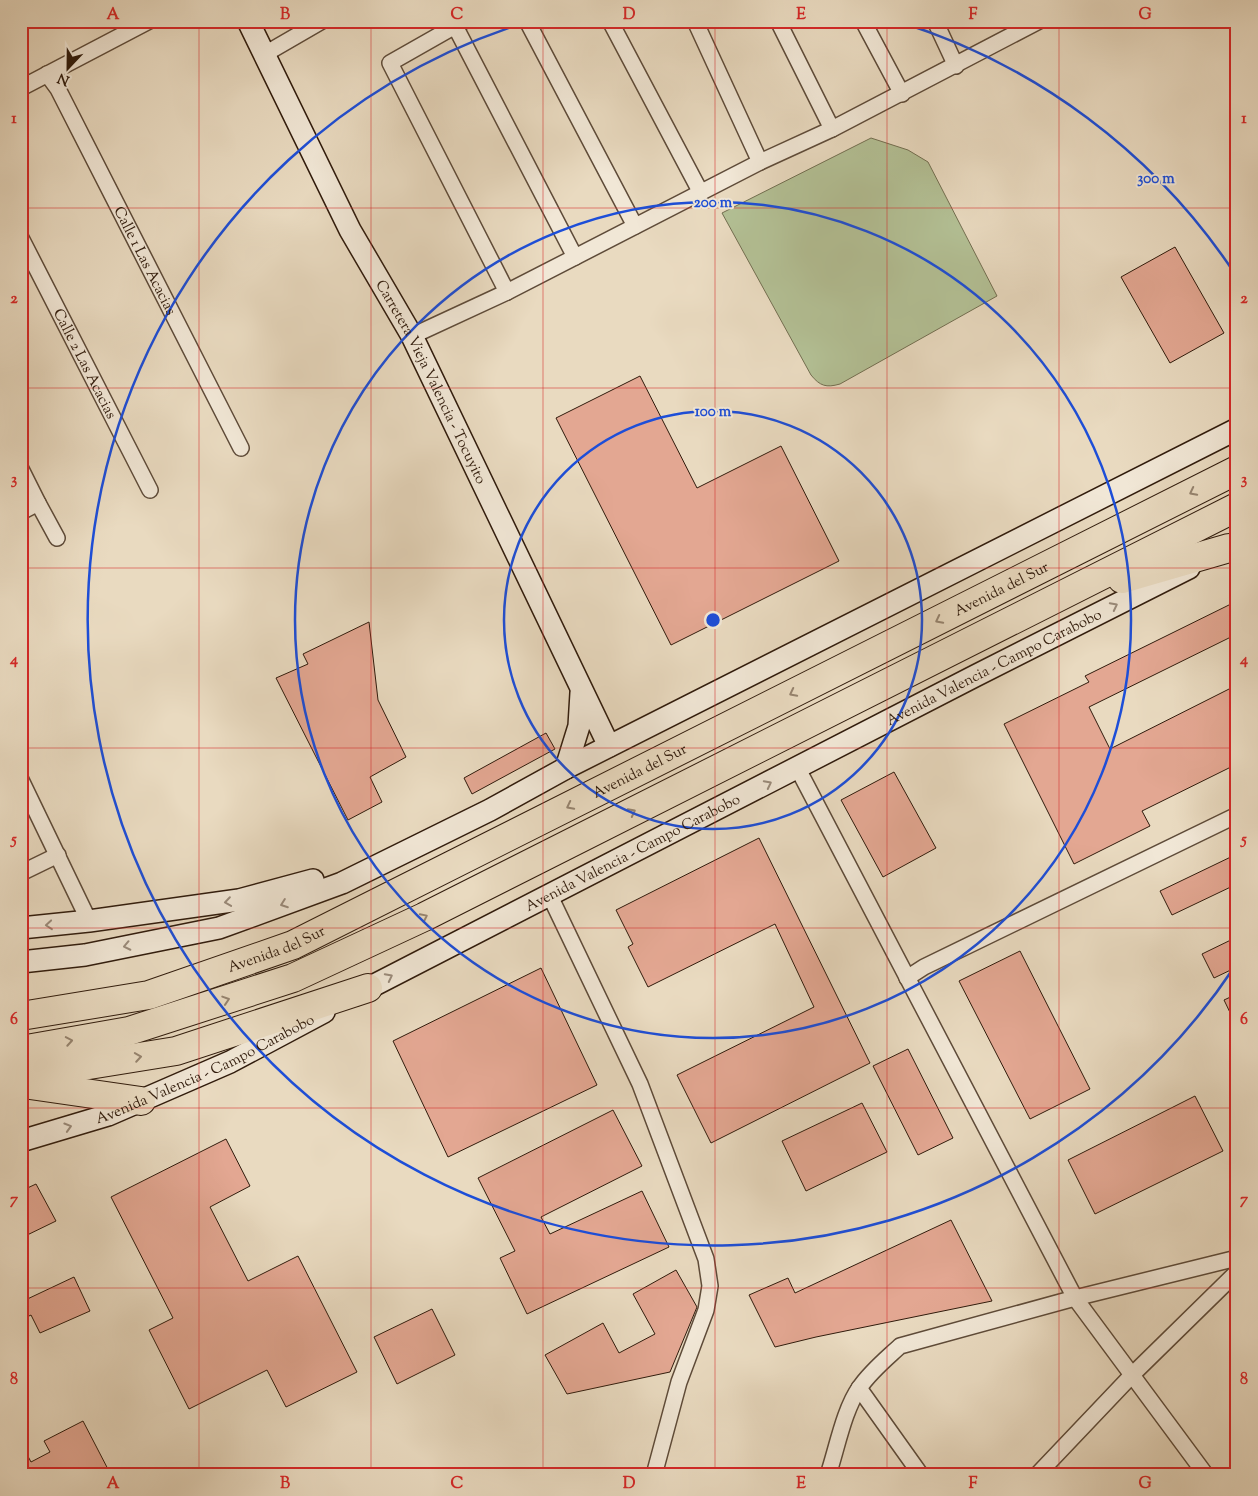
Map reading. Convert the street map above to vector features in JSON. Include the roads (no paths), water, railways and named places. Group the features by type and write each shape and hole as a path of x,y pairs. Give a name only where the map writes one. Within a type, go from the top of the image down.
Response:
{"highway":[{"name":"Avenida del Sur","path":"21,1016 149,995 294,945 1237,470"},
{"name":"Avenida del Sur","path":"21,1050 129,1031 293,978 424,917 1237,507"},
{"path":"1061,596 1233,546"},
{"path":"21,1076 176,1050 368,988"},
{"path":"21,1084 141,1101"}],"street":[{"path":"21,88 150,21"},
{"name":"Carretera Vieja Valencia - Tocuyito","path":"248,21 350,230 412,336 609,746"},
{"path":"265,54 322,21"},
{"path":"527,21 635,226"},
{"path":"610,21 701,194"},
{"path":"695,21 760,162"},
{"path":"778,21 832,129"},
{"path":"863,21 902,94"},
{"path":"935,21 956,66"},
{"path":"412,336 507,292 760,162 902,94 956,66 1014,27 1039,21"},
{"path":"507,292 390,64 459,23 575,257"},
{"name":"Calle 1 Las Acacias","path":"48,74 58,89 242,448"},
{"name":"Calle 2 Las Acacias","path":"21,238 150,490"},
{"path":"21,962 85,955 219,928 342,883 490,810 609,746 1237,429"},
{"path":"21,469 57,538"},
{"path":"21,512 38,503"},
{"name":"Avenida Valencia - Campo Carabobo","path":"21,1141 108,1115 230,1062 549,894 798,769 975,676 1233,546"},
{"path":"566,768 579,726 581,691"},
{"path":"798,769 1075,1298 1206,1475"},
{"path":"21,780 26,800 58,855 89,922"},
{"path":"907,978 924,967 1237,815"},
{"path":"21,873 58,855"},
{"path":"21,928 89,922 239,900 377,866"},
{"path":"549,894 640,1084 706,1259 710,1286 706,1310 679,1382 654,1475"},
{"path":"828,1475 852,1402 859,1388 879,1364 900,1346 1075,1298 1237,1258"},
{"path":"1037,1475 1133,1374 1237,1272"},
{"path":"859,1388 921,1475"}]}
